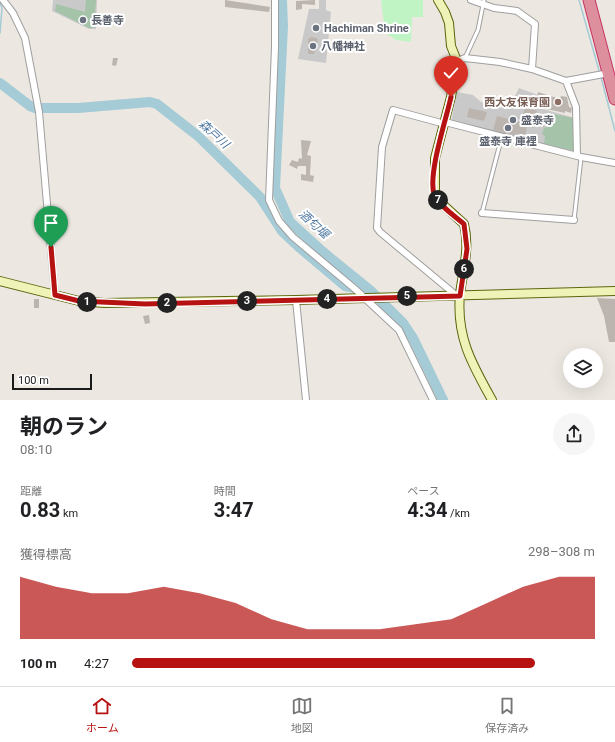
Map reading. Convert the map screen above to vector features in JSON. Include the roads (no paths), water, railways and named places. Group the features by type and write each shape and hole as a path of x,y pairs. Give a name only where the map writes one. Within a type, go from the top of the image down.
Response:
{"highway":[{"path":"589,0 611,77 615,99"}],"street":[{"path":"3,0 13,13 25,38 38,108 55,295"},
{"path":"275,0 275,47 269,200 279,221 293,237 364,297 399,330 433,400"},
{"path":"438,0 449,23 451,46 457,61 445,123 435,158 434,194 441,203 464,224 467,249 459,296 464,343 492,400"},
{"path":"471,0 517,11 535,24 532,69"},
{"path":"457,61 465,58 500,62 532,69 566,81 611,77"},
{"path":"566,81 576,107 579,157"},
{"path":"459,296 377,228 382,147 393,110 502,136 579,157 615,163"},
{"path":"482,213 574,220"},
{"path":"0,281 79,301 104,303 296,300 615,291"},
{"path":"296,300 306,400"}],"lane":[{"path":"465,58 478,30 483,2"},
{"path":"482,213 502,136"},
{"path":"574,220 579,157"}],"waterway":[{"name":"酒匂堰","path":"282,0 283,26 275,188 290,222 323,252 371,291 403,323 413,338 443,400"},
{"path":"579,0 600,74"},
{"path":"0,3 2,8 0,33"},
{"path":"601,77 615,131"},
{"name":"森戸川","path":"0,83 30,106 35,108 78,108 150,102 157,104 198,136 260,197 282,231 300,248 345,286 359,289"}],"place":[{"name":"長善寺","path":"83,20"},
{"name":"Hachiman Shrine","path":"316,28"},
{"name":"八幡神社","path":"313,46"},
{"name":"西大友保育園","path":"558,102"},
{"name":"盛泰寺","path":"513,120"},
{"name":"盛泰寺 庫裡","path":"508,128"}]}
